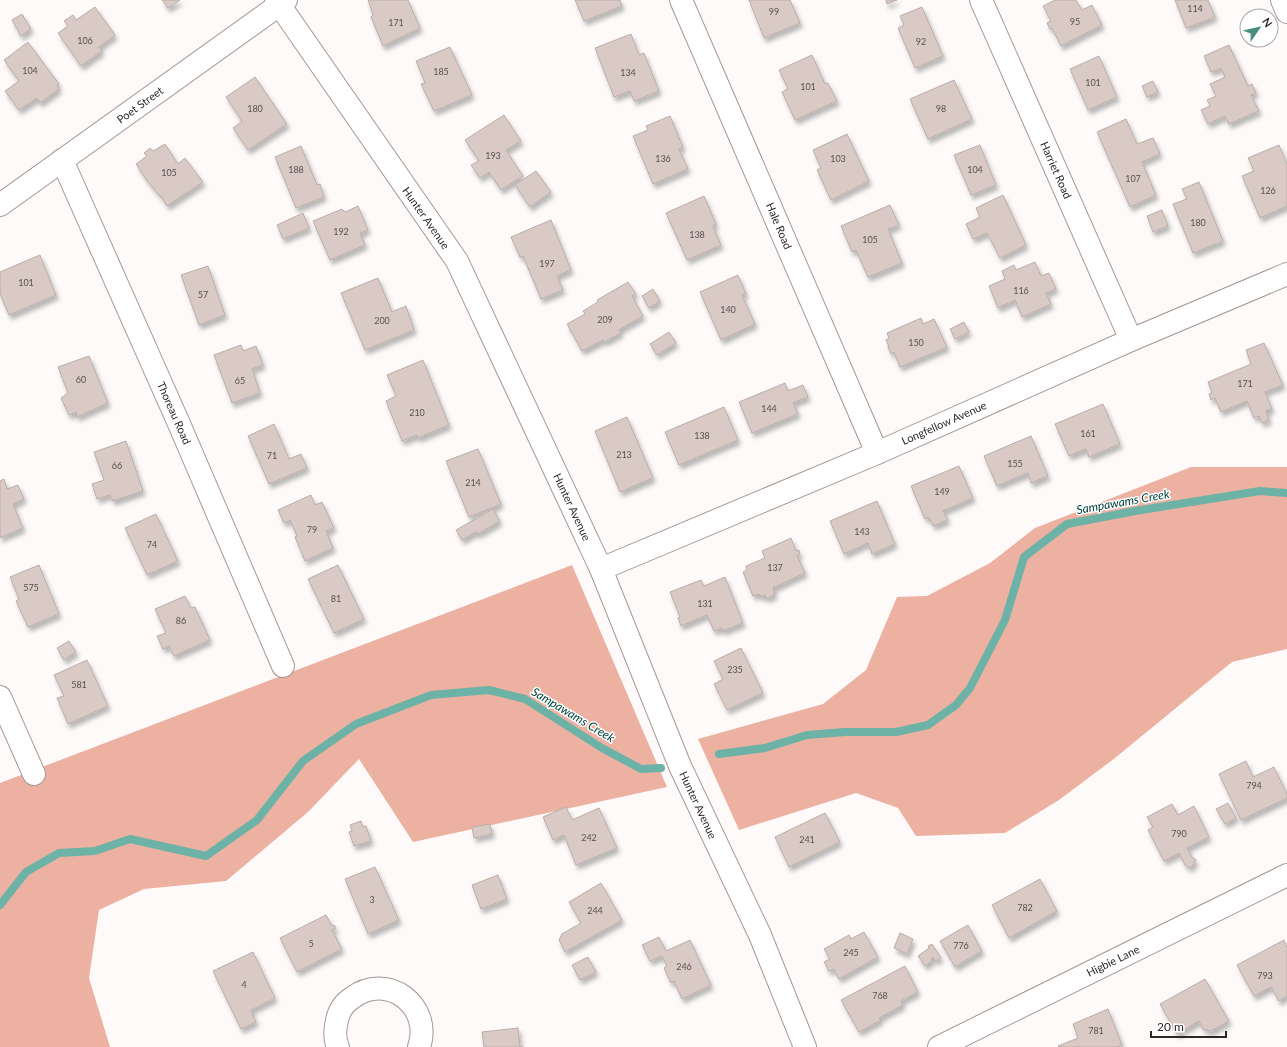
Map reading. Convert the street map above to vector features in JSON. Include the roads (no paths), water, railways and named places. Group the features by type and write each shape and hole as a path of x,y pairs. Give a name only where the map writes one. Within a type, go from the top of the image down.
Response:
{"street":[{"name":"Hale Road","path":"681,0 877,453"},
{"name":"Harriet Road","path":"981,0 1131,340"},
{"path":"1282,0 1287,12"},
{"name":"Poet Street","path":"0,205 280,2"},
{"name":"Hunter Avenue","path":"280,2 457,261 601,569 680,766 760,936 805,1047"},
{"name":"Thoreau Road","path":"62,160 180,426 283,666"},
{"name":"Longfellow Avenue","path":"601,569 877,453 1131,340 1287,274"},
{"path":"0,697 34,774"},
{"name":"Higbie Lane","path":"940,1047 1287,875"},
{"path":"338,1047 334,1030 338,1015 346,1002 358,993 371,989 385,989 398,993 410,1001 418,1013 422,1026 419,1047"}],"waterway":[{"name":"Sampawams Creek","path":"719,754 765,748 807,735 845,732 896,732 928,725 956,705 970,688 1005,620 1024,557 1067,524 1135,511 1260,491 1287,493"},
{"name":"Sampawams Creek","path":"0,905 26,872 59,853 95,851 130,839 206,856 257,820 303,761 356,724 431,695 489,690 525,699 602,748 641,769 661,768"}]}
